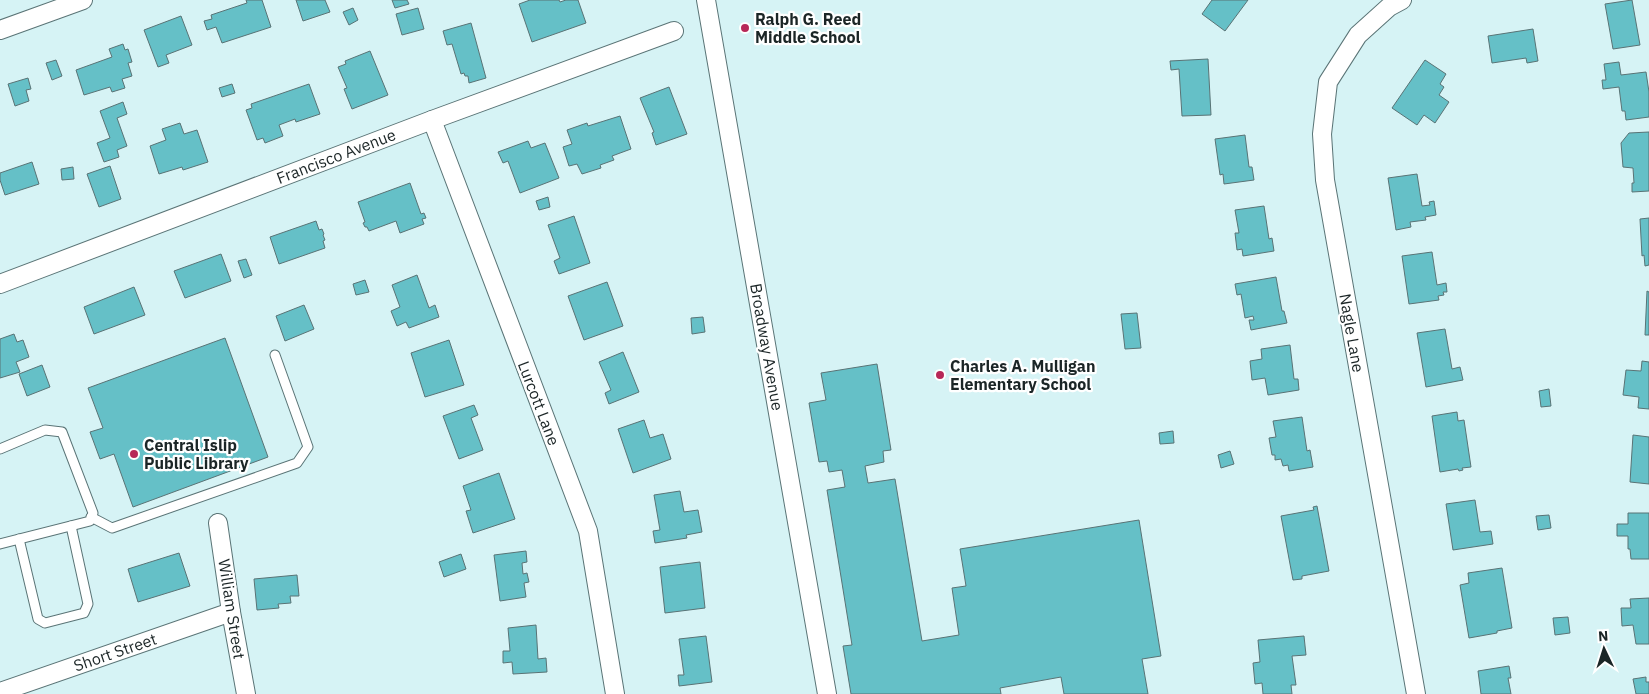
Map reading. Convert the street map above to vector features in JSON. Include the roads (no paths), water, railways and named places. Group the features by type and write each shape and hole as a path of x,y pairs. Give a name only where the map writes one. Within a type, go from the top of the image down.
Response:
{"street":[{"path":"0,30 83,0"},
{"name":"Broadway Avenue","path":"706,0 827,694"},
{"name":"Nagle Lane","path":"1402,0 1389,7 1358,35 1328,82 1322,134 1327,189 1416,694"},
{"name":"Francisco Avenue","path":"0,284 432,120 674,31"},
{"name":"Lurcott Lane","path":"432,120 588,531 615,694"},
{"name":"William Street","path":"218,523 231,612 246,694"},
{"name":"Short Street","path":"0,692 231,612"}],"lane":[{"path":"91,517 112,528 297,463 308,447 275,355"},
{"path":"0,449 44,430 62,432 93,513 90,521 0,544"},
{"path":"19,539 38,619 45,622 84,613 88,604 71,526"}],"place":[{"name":"Ralph G. Reed Middle School","path":"745,28"},
{"name":"Charles A. Mulligan Elementary School","path":"940,375"},
{"name":"Central Islip Public Library","path":"134,454"}]}
